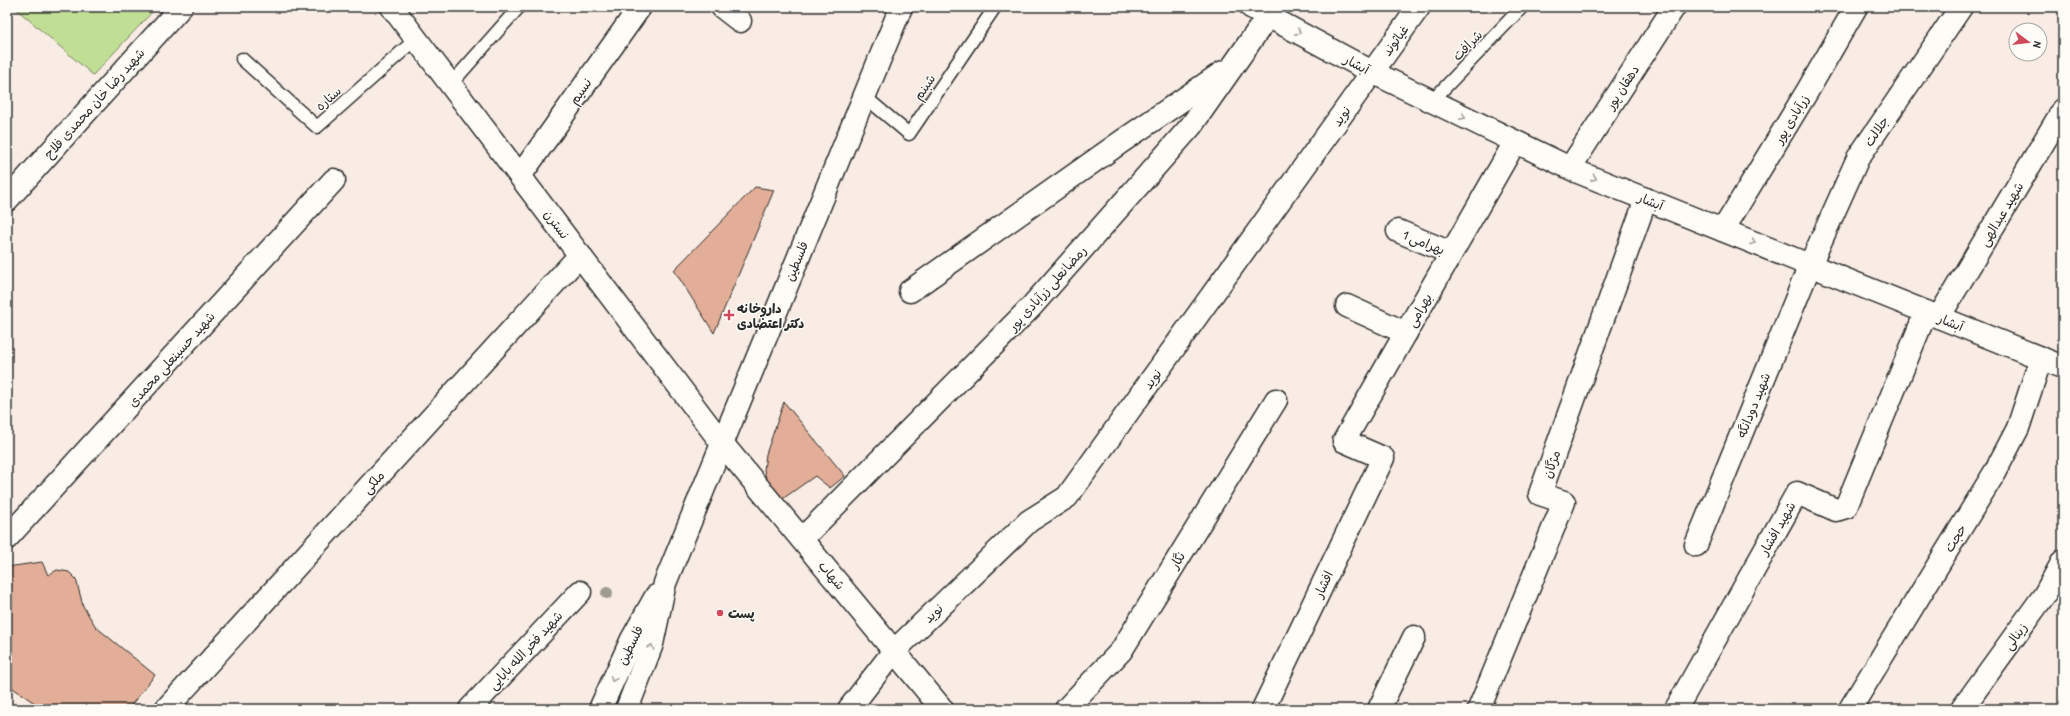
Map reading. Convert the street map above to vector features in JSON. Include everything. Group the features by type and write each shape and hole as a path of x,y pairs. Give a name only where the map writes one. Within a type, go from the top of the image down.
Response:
{"street":[{"name":"شهید رضا خان محمدی فلاح","path":"7,200 181,7"},
{"name":"نسترن","path":"392,7 721,442"},
{"name":"نسیم","path":"520,176 640,7"},
{"path":"722,7 740,21"},
{"name":"فلسطین","path":"600,709 632,639 664,583 901,7"},
{"name":"غیاثوند","path":"1372,72 1419,7"},
{"name":"دهقان پور","path":"1570,168 1674,7"},
{"name":"زرآبادی پور","path":"1723,230 1808,90 1856,7"},
{"name":"جلالت","path":"1810,265 1858,158 1961,7"},
{"name":"آبشار","path":"1260,12 1431,102 1570,168 2063,367"},
{"name":"رمضانعلی زرآبادی پور","path":"802,539 1031,307 1191,126 1234,65 1260,12"},
{"path":"910,291 1121,142 1234,65"},
{"name":"نوید","path":"849,709 894,650 1028,521 1067,497 1372,72"},
{"name":"شهید عبدالهی","path":"1933,315 2063,110"},
{"name":"بهرامی","path":"1383,458 1344,441 1515,142"},
{"name":"شهید حسینعلی محمدی","path":"7,538 334,180"},
{"name":"مژگان","path":"1479,709 1564,502 1540,494 1646,199"},
{"name":"بهرامی 1","path":"1398,231 1451,253"},
{"name":"ملکی","path":"166,709 580,255"},
{"name":"شهید دودانگه","path":"1696,546 1810,265"},
{"path":"1346,306 1406,333"},
{"name":"شهید افشار","path":"1676,709 1797,493 1836,510 1846,507 1933,315"},
{"name":"حجت","path":"1850,709 1994,472 2018,428 2041,358"},
{"name":"نگار","path":"1066,709 1121,651 1276,400"},
{"name":"شهاب","path":"721,442 942,709"},
{"name":"افشار","path":"1263,709 1383,458"},
{"name":"زینالی","path":"1962,709 2045,594 2063,561"},
{"name":"فلسطین","path":"627,709 652,644 664,583"},
{"name":"شهید فخر الله بابایی","path":"470,709 580,592"},
{"path":"1379,709 1414,637"}],"lane":[{"path":"451,84 519,7"},
{"name":"شبنم","path":"864,96 909,134 995,7"},
{"name":"شرافت","path":"1431,102 1522,7"},
{"name":"ستاره","path":"242,59 316,127 416,39"}],"green space":[{"path":"14,7 157,7 93,75"}],"building":[{"path":"755,187 774,190 714,333 674,270"},
{"path":"784,402 845,476 830,488 815,476 781,500 767,483 764,470 766,454"},
{"path":"42,562 48,575 57,570 69,572 76,579 83,606 96,627 155,675 128,709 43,709 7,684 7,567"}],"place":[{"name":"داروخانه دکتر اعتضادی","path":"729,315"},
{"name":"پست","path":"720,613"}]}
